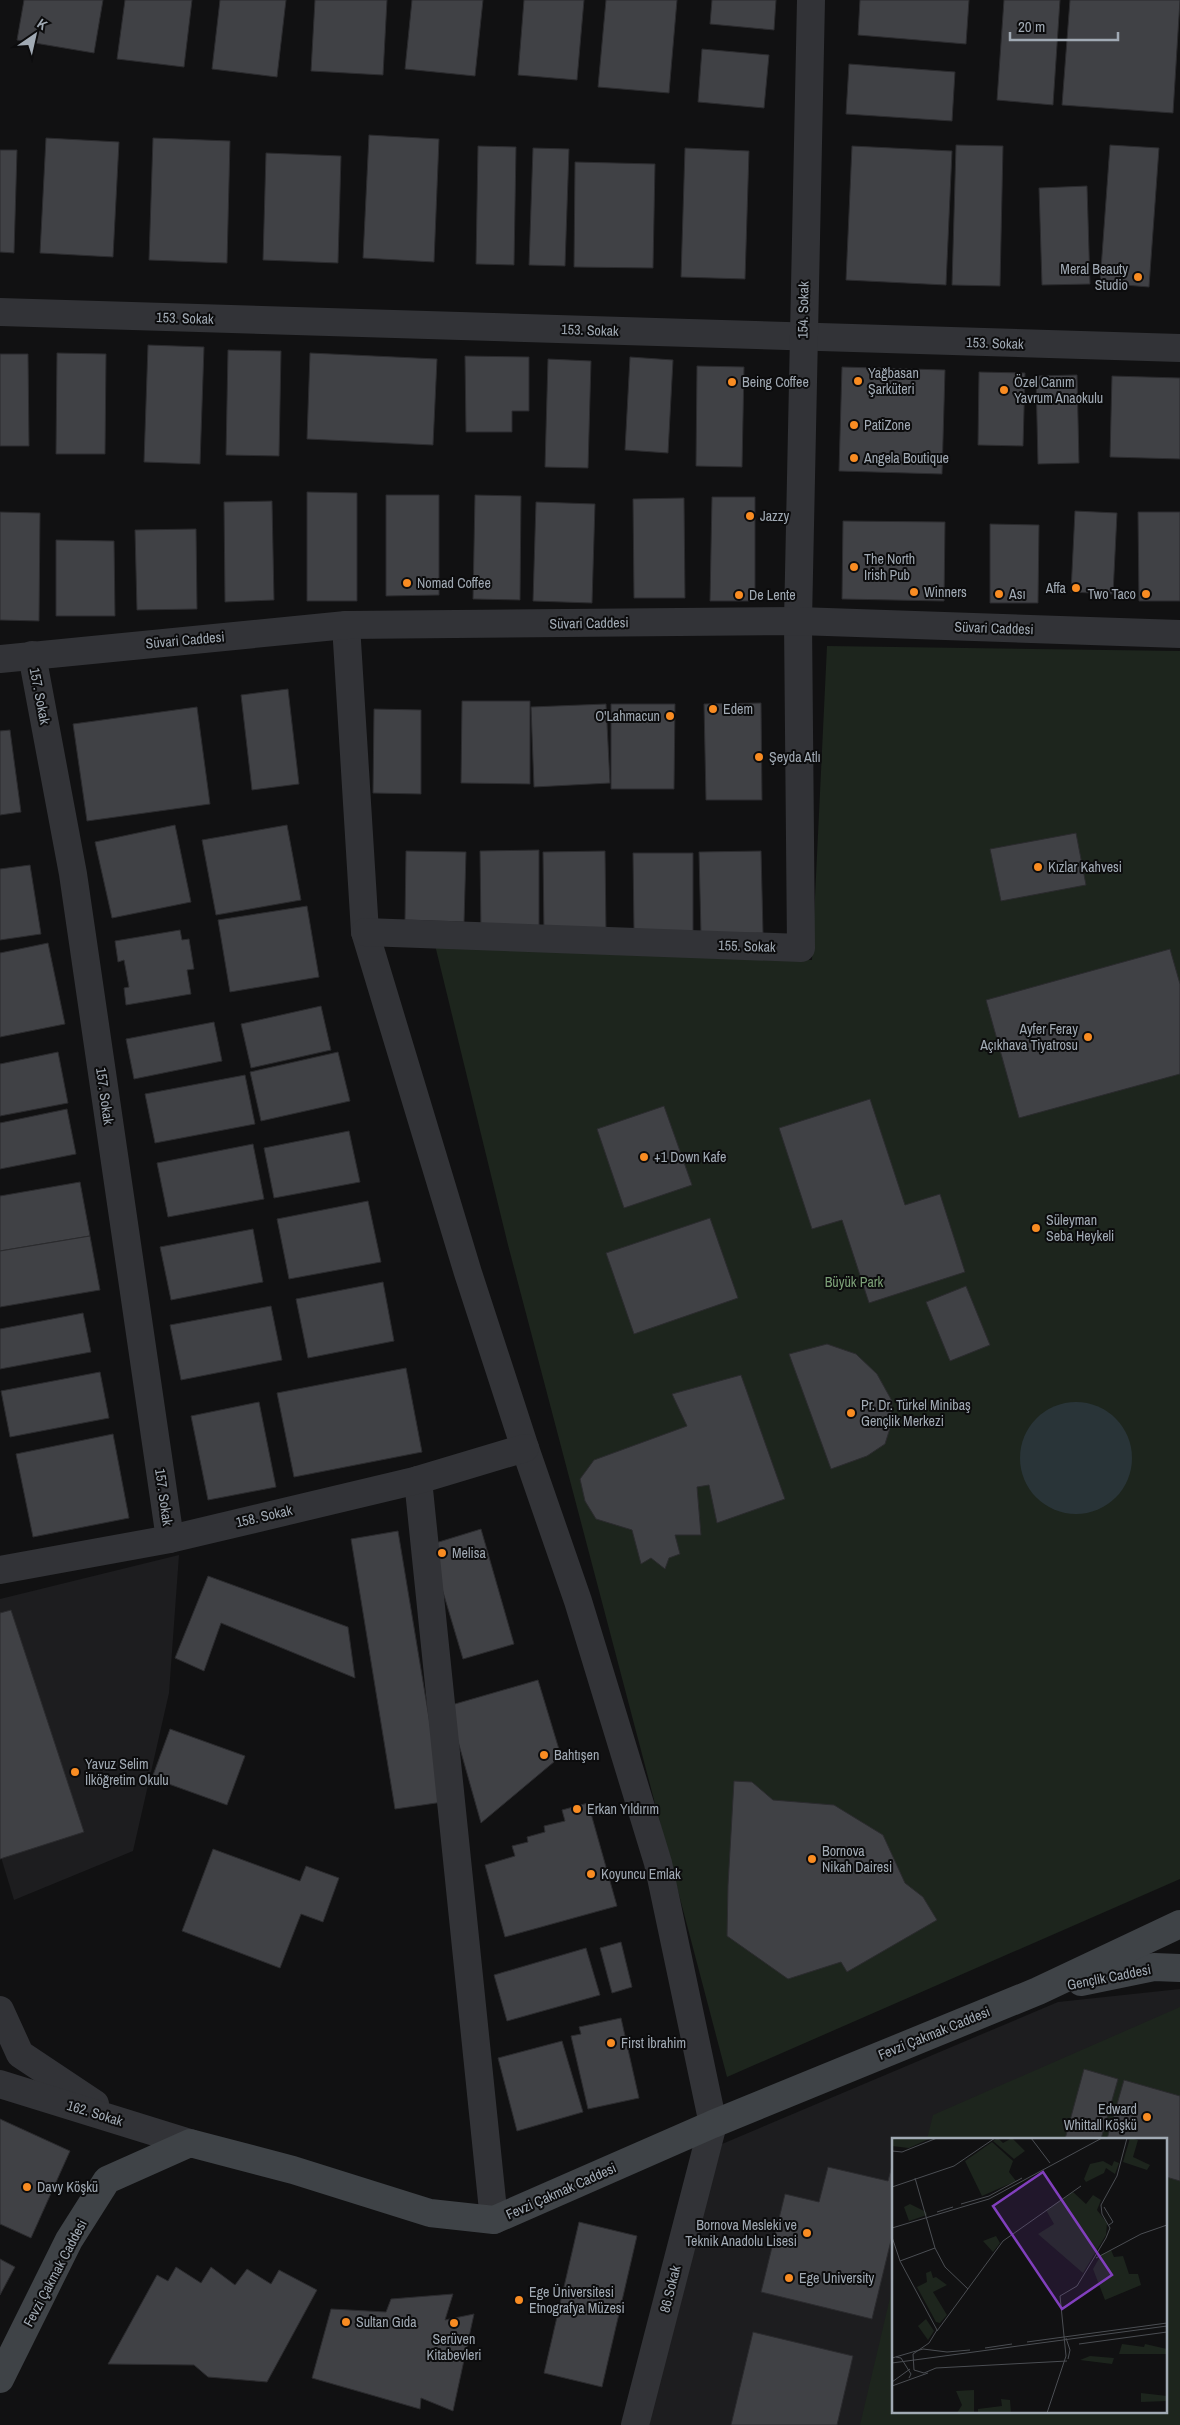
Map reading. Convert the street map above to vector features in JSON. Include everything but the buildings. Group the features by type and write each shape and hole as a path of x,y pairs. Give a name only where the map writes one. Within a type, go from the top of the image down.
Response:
{"main road":[{"name":"Fevzi Çakmak Caddesi","path":"0,2379 69,2240 107,2180 190,2143 293,2170 430,2213 494,2220 713,2124 1038,1990 1180,1924"},
{"name":"Gençlik Caddesi","path":"1038,1990 1154,1967 1180,1968"}],"street":[{"name":"154. Sokak","path":"798,621 802,337 811,0"},
{"name":"153. Sokak","path":"0,312 1180,348"},
{"name":"Süvari Caddesi","path":"0,659 346,625 798,621 1180,634"},
{"name":"155. Sokak","path":"365,932 801,948 798,621"},
{"path":"346,625 365,932 468,1273 525,1448 578,1601 658,1863 713,2124"},
{"name":"157. Sokak","path":"32,655 73,874 170,1539"},
{"name":"158. Sokak","path":"0,1570 170,1539 418,1480 525,1448"},
{"path":"418,1480 494,2220"},
{"path":"0,2010 20,2054 119,2121"},
{"name":"162. Sokak","path":"0,2084 190,2143"},
{"name":"86.Sokak","path":"635,2425 713,2124"}],"shaded area":[{"path":"1076,1402 1098,1406 1116,1418 1128,1436 1132,1458 1128,1480 1116,1498 1098,1510 1076,1514 1054,1510 1036,1498 1024,1480 1020,1458 1024,1436 1036,1418 1054,1406"},
{"name":"Yavuz Selim İlköğretim Okulu","path":"179,1555 169,1693 133,1851 14,1900 0,1854 0,1599"},
{"name":"Ege University","path":"1180,1989 1180,2425 643,2425 722,2144 1058,2002"}],"green space":[{"name":"Büyük Park","path":"827,646 1180,651 1180,1879 727,2077 508,1245 435,945 812,960"},
{"path":"1180,2007 1180,2425 860,2425 892,2289 892,2412 1168,2412 1168,2138 927,2138 933,2115"}],"place":[{"name":"Meral Beauty Studio","path":"1138,277"},
{"name":"Yağbasan Şarküteri","path":"858,381"},
{"name":"Being Coffee","path":"732,382"},
{"name":"Özel Canım Yavrum Anaokulu","path":"1004,390"},
{"name":"PatiZone","path":"854,425"},
{"name":"Angela Boutique","path":"854,458"},
{"name":"Jazzy","path":"750,516"},
{"name":"The North Irish Pub","path":"854,567"},
{"name":"Nomad Coffee","path":"407,583"},
{"name":"Affa","path":"1076,588"},
{"name":"Winners","path":"914,592"},
{"name":"Ası","path":"999,594"},
{"name":"Two Taco","path":"1146,594"},
{"name":"De Lente","path":"739,595"},
{"name":"Edem","path":"713,709"},
{"name":"O'Lahmacun","path":"670,716"},
{"name":"Şeyda Atlı","path":"759,757"},
{"name":"Kızlar Kahvesi","path":"1038,867"},
{"name":"Ayfer Feray Açıkhava Tiyatrosu","path":"1088,1037"},
{"name":"+1 Down Kafe","path":"644,1157"},
{"name":"Süleyman Seba Heykeli","path":"1036,1228"},
{"name":"Pr. Dr. Türkel Minibaş Gençlik Merkezi","path":"851,1413"},
{"name":"Melisa","path":"442,1553"},
{"name":"Bahtışen","path":"544,1755"},
{"name":"Yavuz Selim İlköğretim Okulu","path":"75,1772"},
{"name":"Erkan Yıldırım","path":"577,1809"},
{"name":"Bornova Nikah Dairesi","path":"812,1859"},
{"name":"Koyuncu Emlak","path":"591,1874"},
{"name":"First İbrahim","path":"611,2043"},
{"name":"Edward Whittall Köşkü","path":"1147,2117"},
{"name":"Davy Köşkü","path":"27,2187"},
{"name":"Bornova Mesleki ve Teknik Anadolu Lisesi","path":"807,2233"},
{"name":"Ege University","path":"789,2278"},
{"name":"Ege Üniversitesi Etnografya Müzesi","path":"519,2300"},
{"name":"Sultan Gıda","path":"346,2322"},
{"name":"Serüven Kitabevleri","path":"454,2323"}]}
